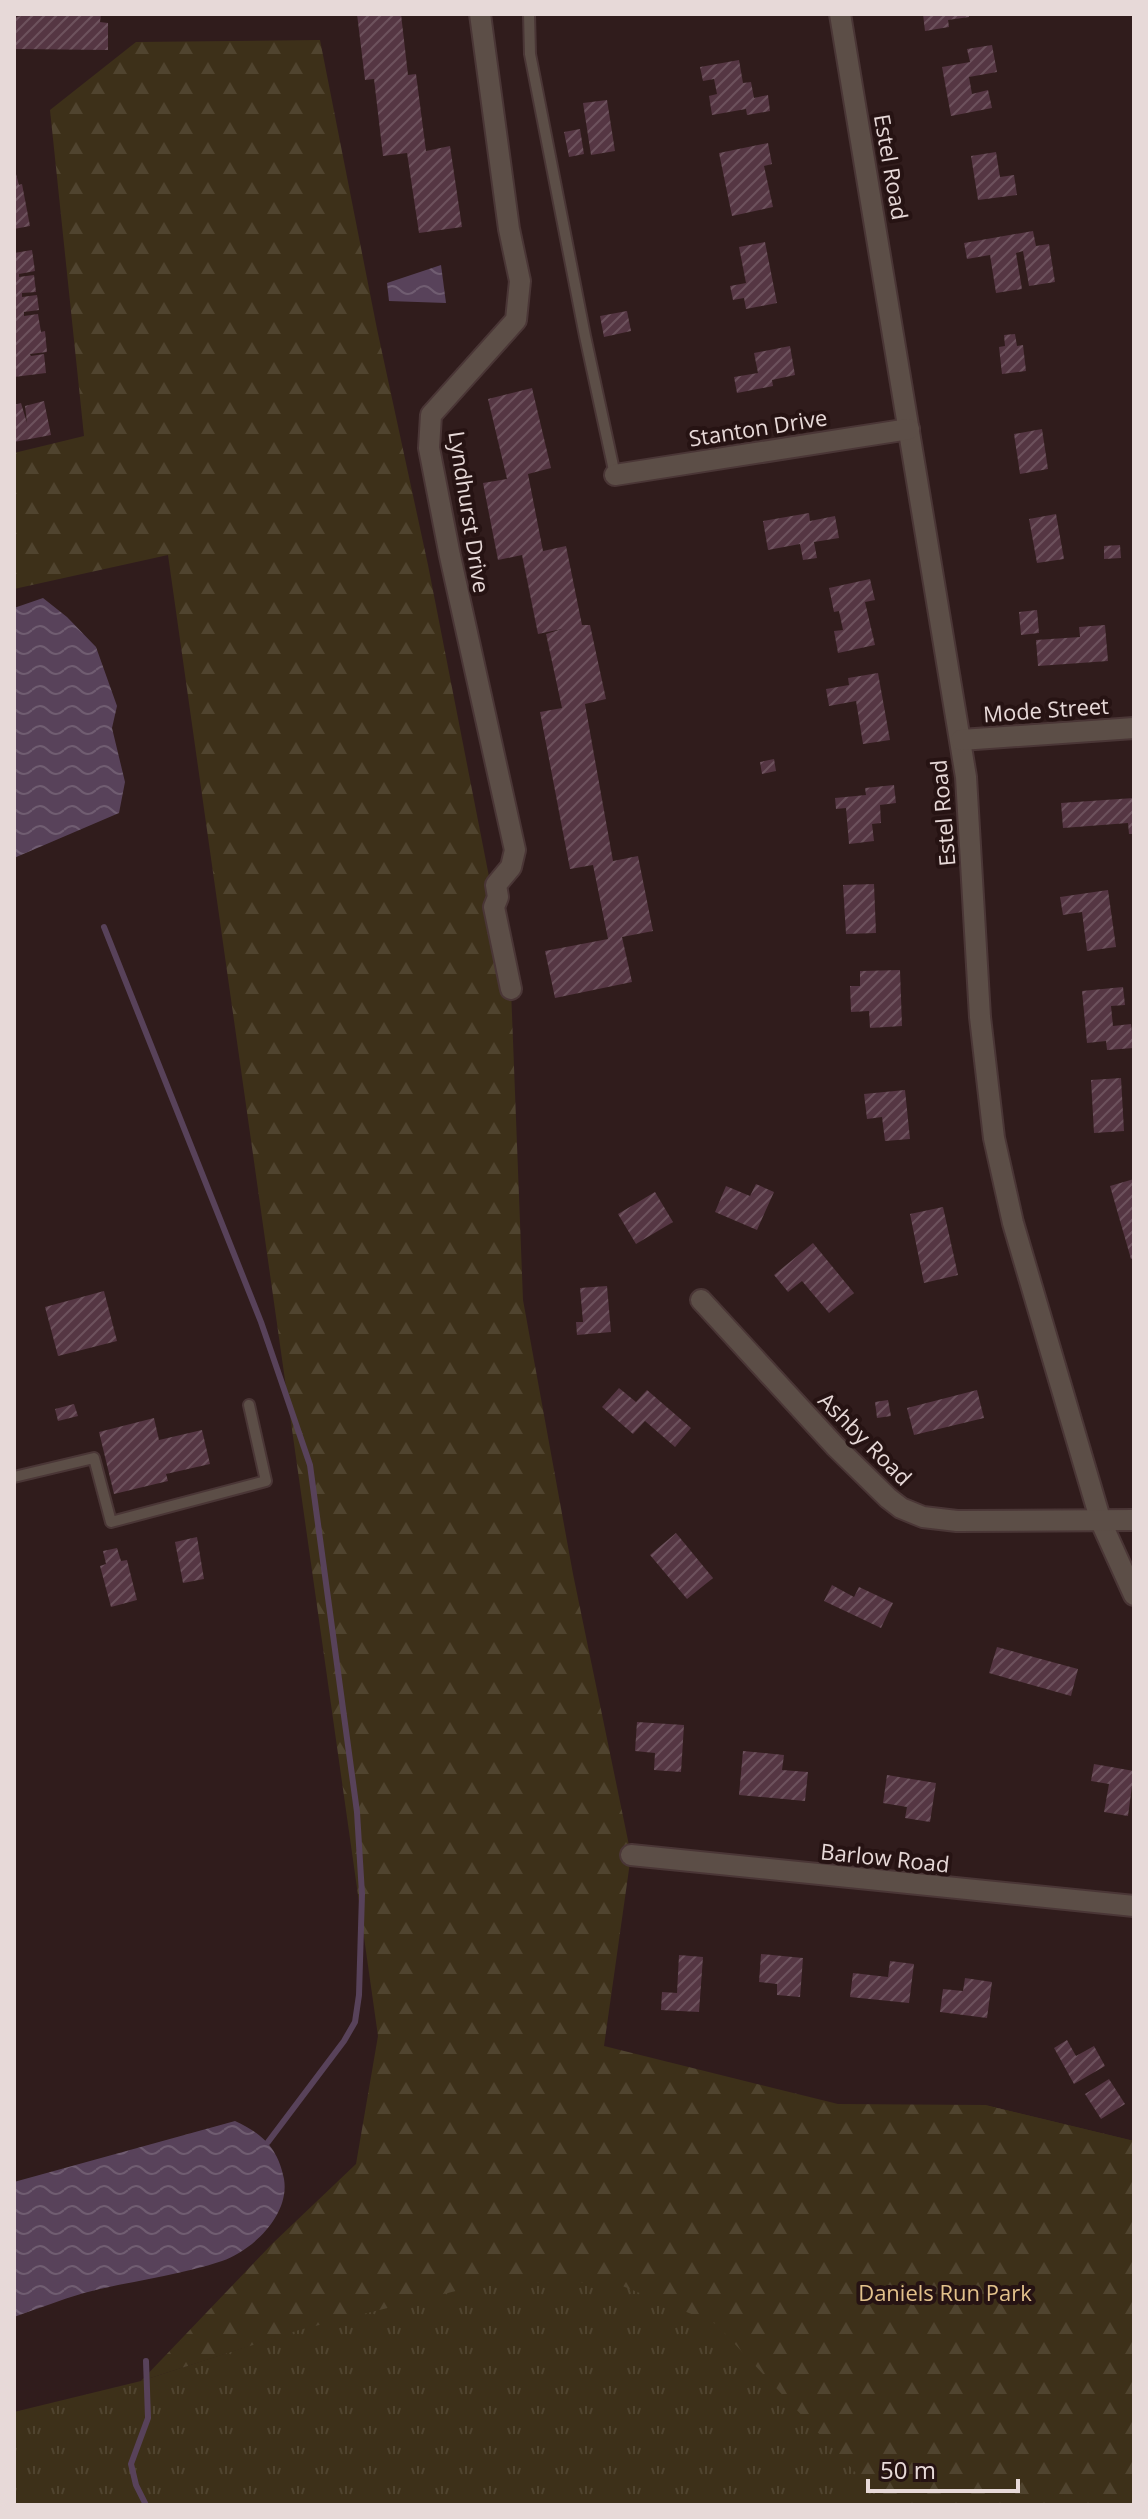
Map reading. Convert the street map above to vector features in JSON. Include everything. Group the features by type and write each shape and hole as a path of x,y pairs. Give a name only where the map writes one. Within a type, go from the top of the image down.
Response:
{"street":[{"name":"Lyndhurst Drive","path":"480,14 509,229 520,281 516,320 431,415 429,448 515,850 511,867 496,885 498,897 494,907 511,989"},
{"name":"Estel Road","path":"840,14 961,740 966,777 980,1017 994,1138 1013,1223 1101,1522 1134,1595"},
{"name":"Stanton Drive","path":"615,475 909,429"},
{"name":"Mode Street","path":"961,740 1134,728"},
{"name":"Ashby Road","path":"701,1300 835,1446 901,1508 945,1521 1134,1520"},
{"name":"Barlow Road","path":"631,1855 1134,1906"}],"lane":[{"path":"529,14 530,54 615,475"},
{"path":"14,1477 94,1458 111,1522 266,1481 249,1405"}],"green space":[{"name":"Daniels Run Park","path":"320,40 511,989 523,1300 573,1574 631,1855 604,2046 838,2104 985,2105 1134,2141 1134,2505 886,2505 716,2324 615,2283 492,2282 299,2330 141,2381 273,2243 356,2164 378,2036 168,555 14,589 14,453 84,436 50,110 136,42"},
{"name":"Daniels Run Park","path":"985,2105 1134,2141 1134,2505 14,2505 14,2412 141,2381"}],"water":[{"path":"441,265 446,303 389,301 387,283"},
{"path":"43,598 96,647 117,706 112,728 125,782 119,813 14,858 14,608"},
{"path":"235,2121 268,2143 278,2159 284,2179 281,2205 275,2218 257,2240 222,2261 84,2293 14,2317 14,2182"}],"building":[{"path":"21,14 101,14 100,22 108,23 108,50 14,49 14,17"},
{"path":"357,14 401,14 408,75 416,74 426,151 450,146 462,227 419,233 407,153 383,156 374,79 365,80"},
{"path":"923,14 969,14 969,17 948,20 949,27 925,31"},
{"path":"992,45 997,72 969,77 972,94 988,90 992,108 951,116 942,67 970,62 967,49"},
{"path":"739,60 743,83 751,82 754,98 768,95 770,111 747,115 746,109 712,115 709,96 717,94 714,79 703,81 700,67"},
{"path":"607,100 615,151 591,155 583,103"},
{"path":"580,129 584,154 569,157 564,132"},
{"path":"768,143 772,164 764,166 773,207 732,216 719,153"},
{"path":"996,152 1000,177 1014,175 1017,195 978,200 971,156"},
{"path":"14,167 19,185 22,184 30,226 14,229"},
{"path":"1033,231 1036,246 1049,244 1055,282 1029,286 1023,251 1016,253 1022,289 996,293 990,255 967,259 964,243"},
{"path":"765,242 777,303 746,309 744,298 733,300 730,286 746,283 739,247"},
{"path":"32,250 35,271 19,274 19,277 34,275 36,292 22,293 22,297 37,295 39,310 24,312 24,316 38,314 41,332 45,331 47,352 30,354 44,354 46,373 14,377 14,253"},
{"path":"627,311 631,331 604,337 600,316"},
{"path":"1015,334 1017,346 1023,345 1026,371 1002,374 999,347 1005,346 1004,335"},
{"path":"790,346 795,375 772,380 773,386 737,393 734,377 758,373 754,353"},
{"path":"532,388 551,468 528,474 543,551 566,546 582,625 590,625 606,699 585,704 613,861 638,856 653,931 622,937 632,982 555,998 545,951 608,939 593,865 570,869 540,712 562,708 546,634 562,629 538,634 522,555 498,560 483,483 507,479 488,399"},
{"path":"44,401 51,435 14,442 14,405 21,403 27,423 25,406"},
{"path":"1042,429 1048,469 1020,474 1014,434"},
{"path":"809,513 810,521 835,516 839,538 814,542 817,558 803,560 800,544 768,550 763,521"},
{"path":"1056,514 1064,559 1037,563 1029,519"},
{"path":"1120,545 1121,558 1104,559 1104,546"},
{"path":"870,579 875,600 865,602 875,645 838,653 834,631 843,630 839,611 834,612 829,588"},
{"path":"1037,610 1039,633 1021,635 1019,612"},
{"path":"1105,625 1108,661 1038,666 1036,640 1080,637 1079,627"},
{"path":"878,673 890,740 863,744 856,701 829,706 826,689 849,685 848,678"},
{"path":"774,759 776,771 762,774 760,762"},
{"path":"894,785 896,803 880,805 881,823 872,824 874,841 849,844 846,808 836,809 835,798 866,795 865,788"},
{"path":"1134,798 1134,834 1129,834 1128,823 1063,828 1061,803"},
{"path":"874,884 876,933 846,934 843,885"},
{"path":"1108,890 1116,947 1087,951 1082,912 1063,915 1060,897"},
{"path":"900,970 902,1026 870,1028 869,1011 851,1012 850,986 860,986 860,971"},
{"path":"1123,987 1125,1005 1111,1006 1113,1026 1131,1024 1134,1048 1107,1050 1106,1041 1087,1043 1082,991"},
{"path":"1121,1078 1124,1131 1094,1133 1091,1080"},
{"path":"905,1090 910,1139 885,1141 882,1117 867,1119 864,1094"},
{"path":"1134,1179 1134,1259 1131,1259 1110,1186"},
{"path":"756,1184 774,1192 757,1230 715,1212 726,1186 750,1196"},
{"path":"655,1192 673,1222 636,1244 618,1214"},
{"path":"943,1207 958,1275 924,1283 910,1214"},
{"path":"813,1243 854,1293 829,1313 802,1281 788,1292 774,1275"},
{"path":"607,1286 611,1332 577,1335 576,1322 583,1322 580,1288"},
{"path":"104,1291 117,1341 58,1356 45,1307"},
{"path":"619,1388 636,1402 647,1390 691,1428 675,1447 645,1421 633,1434 602,1407"},
{"path":"977,1390 984,1418 914,1435 907,1408"},
{"path":"888,1400 891,1416 877,1418 875,1402"},
{"path":"74,1404 78,1416 58,1421 55,1409"},
{"path":"154,1418 159,1440 202,1430 210,1464 166,1474 168,1481 114,1494 99,1432"},
{"path":"676,1533 713,1578 687,1599 650,1555"},
{"path":"197,1537 204,1579 183,1583 175,1542"},
{"path":"117,1548 121,1561 127,1560 137,1600 111,1607 100,1566 106,1564 103,1551"},
{"path":"832,1585 854,1597 859,1587 893,1603 881,1628 824,1601"},
{"path":"997,1647 1078,1669 1071,1696 989,1673"},
{"path":"637,1722 684,1725 681,1772 654,1770 655,1753 635,1751"},
{"path":"743,1751 784,1755 782,1770 808,1772 805,1801 739,1795"},
{"path":"1094,1764 1134,1771 1128,1816 1104,1812 1109,1784 1091,1781"},
{"path":"887,1775 936,1783 930,1822 905,1818 907,1807 883,1803"},
{"path":"761,1954 803,1958 800,1997 777,1995 777,1984 759,1982"},
{"path":"679,1955 703,1957 699,2012 661,2010 662,1992 677,1993"},
{"path":"890,1961 914,1964 909,2003 850,1997 853,1973 888,1977"},
{"path":"965,1978 992,1982 987,2018 940,2012 943,1989 963,1991"},
{"path":"1067,2040 1076,2056 1094,2046 1105,2066 1074,2084 1054,2048"},
{"path":"1109,2079 1125,2104 1101,2119 1085,2094"}],"waterway":[{"path":"104,927 261,1322 310,1465 357,1812 362,1894 359,1995 355,2022 268,2142"},
{"path":"146,2361 148,2418 131,2464 136,2485 146,2505"}]}
